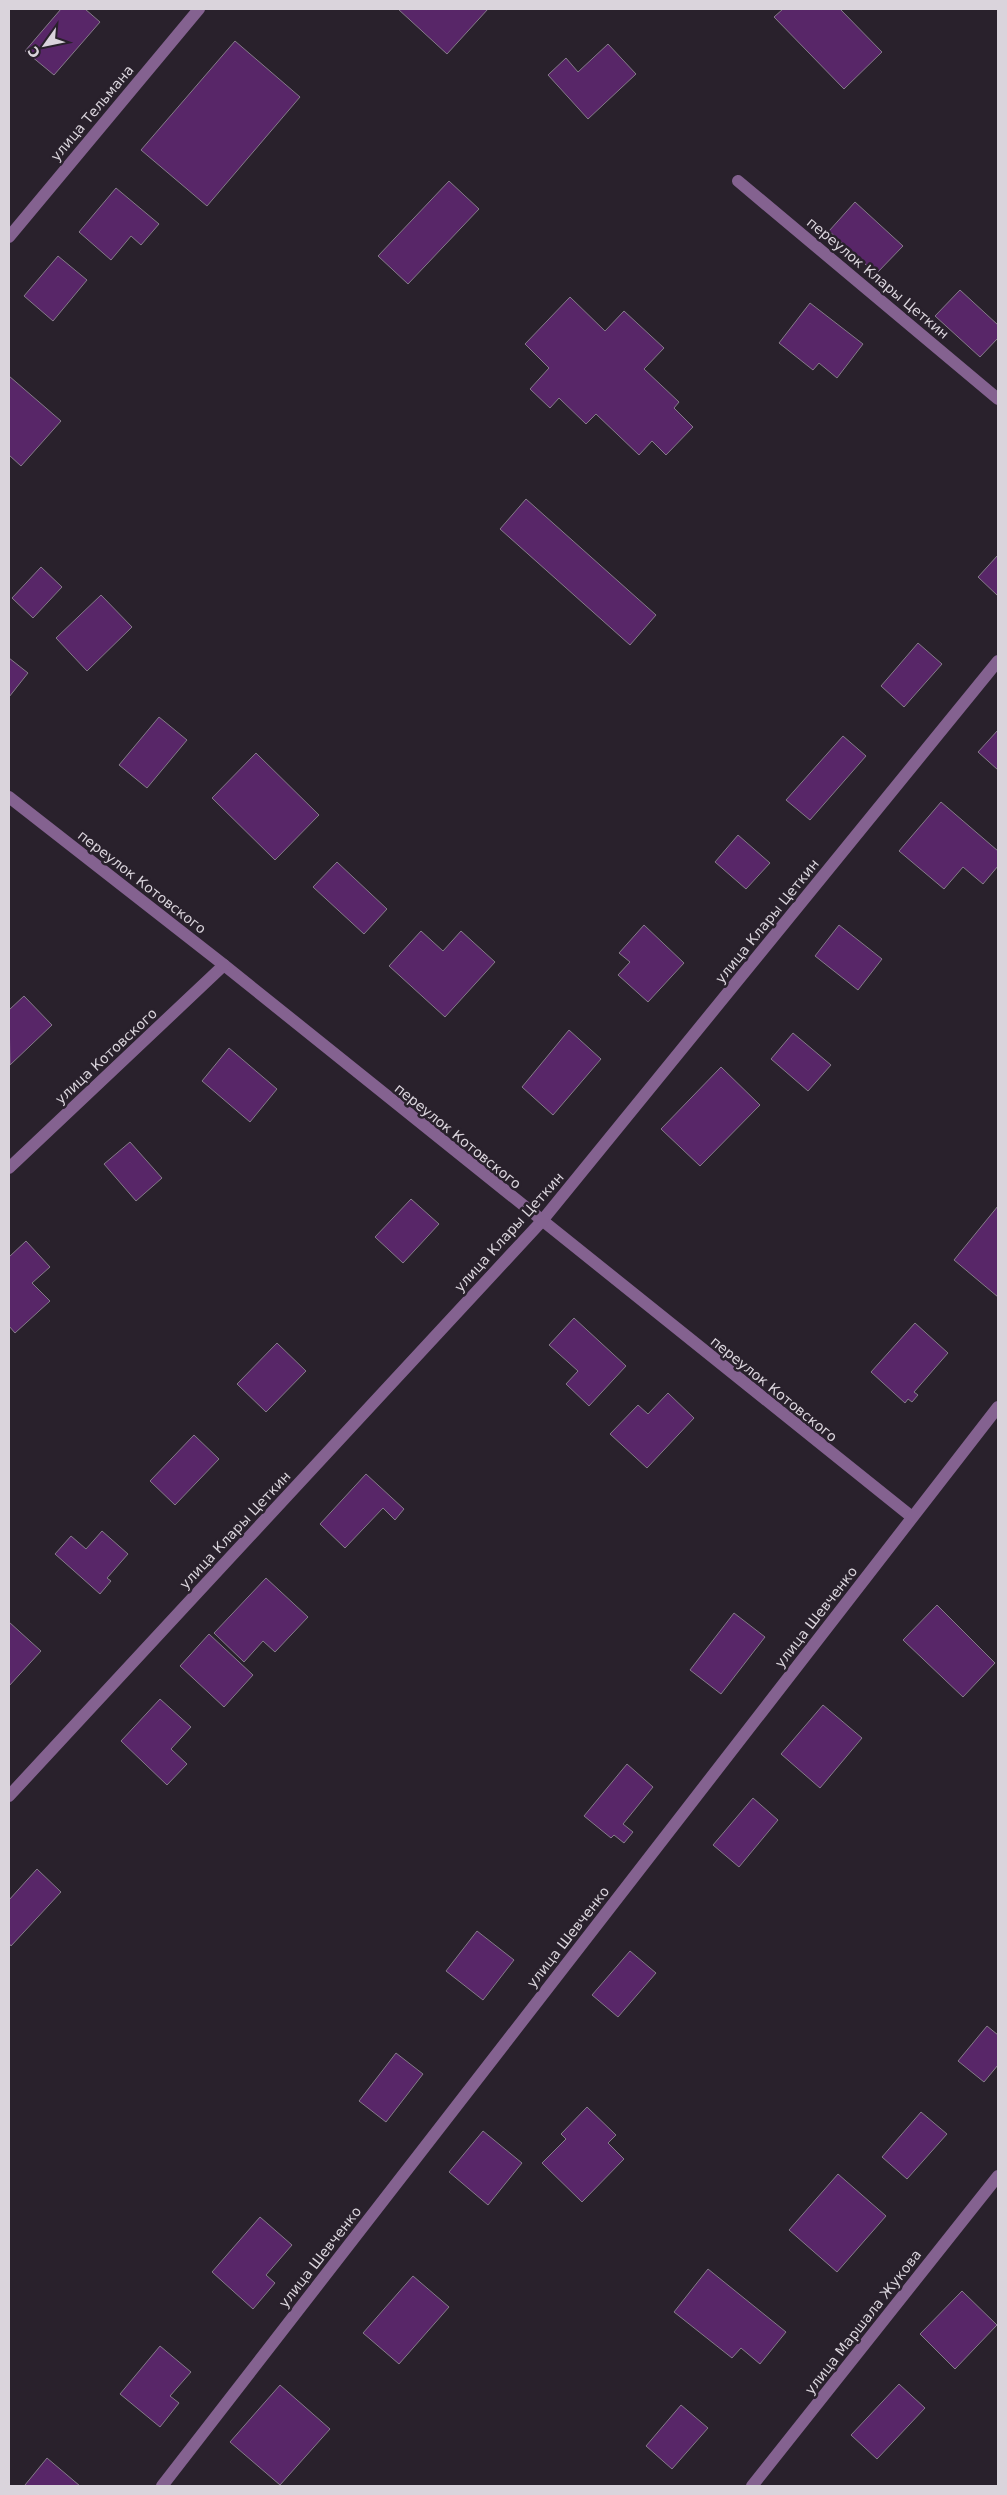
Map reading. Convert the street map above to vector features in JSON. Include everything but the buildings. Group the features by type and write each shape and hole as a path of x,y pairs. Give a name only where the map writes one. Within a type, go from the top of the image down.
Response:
{"street":[{"name":"улица Тельмана","path":"9,237 199,9"},
{"name":"переулок Клары Цеткин","path":"738,181 998,398"},
{"name":"улица Клары Цеткин","path":"9,1796 541,1222 998,661"},
{"name":"переулок Котовского","path":"9,797 224,965 541,1222 912,1518"},
{"name":"улица Котовского","path":"9,1168 224,965"},
{"name":"улица Шевченко","path":"162,2486 998,1407"},
{"name":"улица Маршала Жукова","path":"752,2486 998,2176"}]}
